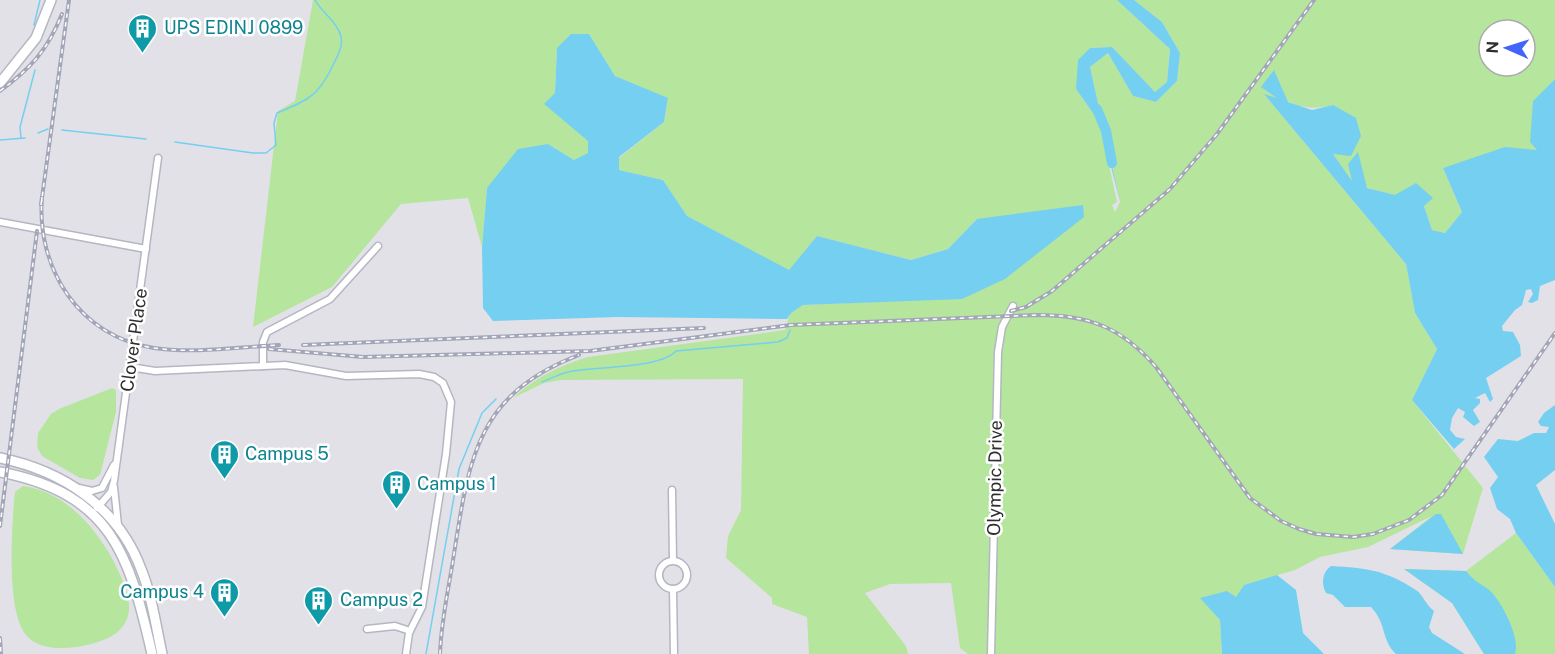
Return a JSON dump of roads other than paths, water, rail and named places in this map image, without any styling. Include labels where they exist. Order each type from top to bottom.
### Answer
[{"type":"street","points":[[0,83],[36,38],[51,0]]},
{"type":"street","name":"Clover Place","points":[[91,514],[111,492],[115,477],[158,158]]},
{"type":"street","points":[[0,222],[146,249]]},
{"type":"street","points":[[263,366],[263,342],[267,332],[330,298],[378,246]]},
{"type":"street","name":"Olympic Drive","points":[[991,654],[998,352],[1002,327],[1013,306]]},
{"type":"street","points":[[130,367],[155,371],[263,366],[304,367],[349,376],[423,374],[440,381],[450,396],[447,448],[422,607],[410,631],[406,654]]},
{"type":"street","points":[[74,486],[92,490],[102,488],[111,474],[119,444]]},
{"type":"street","points":[[0,458],[40,468],[74,486],[99,506],[123,533]]},
{"type":"street","points":[[0,472],[52,487],[91,514],[112,537],[129,566],[139,596],[152,654]]},
{"type":"street","points":[[115,477],[115,513],[145,581],[162,654]]},
{"type":"street","points":[[672,490],[673,560]]},
{"type":"street","points":[[673,560],[683,564],[688,575],[684,585],[673,589],[663,585],[659,576],[662,566],[673,560]]},
{"type":"street","points":[[673,589],[674,654]]},
{"type":"street","points":[[367,629],[394,626],[410,631]]},
{"type":"water","points":[[1117,0],[1134,0],[1162,22],[1180,53],[1177,81],[1156,102],[1133,96],[1108,53],[1090,67],[1120,202],[1100,123],[1076,89],[1078,60],[1090,48],[1112,47],[1155,92],[1167,82],[1170,49]]},
{"type":"water","points":[[571,34],[589,34],[615,76],[668,98],[664,122],[619,157],[619,170],[663,180],[687,216],[789,270],[817,236],[911,260],[948,249],[977,219],[1083,205],[1084,217],[1005,279],[962,299],[803,305],[791,313],[787,319],[618,317],[493,321],[483,308],[482,247],[487,188],[518,149],[548,144],[574,160],[588,153],[588,141],[544,104],[555,93],[557,48]]},
{"type":"water","points":[[1274,70],[1288,102],[1312,110],[1333,105],[1356,118],[1361,136],[1351,156],[1333,154],[1352,181],[1348,164],[1358,152],[1367,188],[1395,195],[1416,183],[1433,198],[1424,206],[1432,230],[1445,233],[1462,212],[1443,168],[1505,147],[1537,150],[1530,142],[1533,101],[1555,79],[1555,280],[1540,286],[1538,300],[1532,303],[1528,302],[1533,294],[1531,289],[1526,290],[1522,305],[1502,326],[1503,331],[1513,332],[1520,345],[1521,356],[1486,378],[1493,399],[1490,402],[1485,393],[1475,398],[1480,399],[1480,403],[1473,410],[1480,422],[1474,426],[1463,417],[1465,412],[1458,408],[1452,418],[1450,430],[1456,437],[1465,439],[1454,449],[1412,400],[1437,349],[1415,313],[1406,264],[1264,94],[1277,98],[1261,87]]},
{"type":"water","points":[[1555,405],[1555,470],[1536,485],[1555,524],[1555,587],[1516,533],[1510,519],[1497,509],[1490,488],[1498,477],[1484,457],[1498,439],[1518,441],[1534,433],[1546,433],[1549,427],[1541,426],[1538,422],[1544,413]]},
{"type":"water","points":[[1436,514],[1441,514],[1463,554],[1390,549]]},
{"type":"water","points":[[1331,566],[1375,571],[1395,578],[1416,590],[1434,611],[1429,627],[1432,633],[1465,654],[1396,654],[1391,649],[1380,620],[1371,607],[1345,607],[1333,595],[1326,593],[1323,578]]},
{"type":"water","points":[[1404,569],[1466,571],[1499,601],[1513,629],[1515,654],[1484,654],[1452,603]]},
{"type":"water","points":[[1277,575],[1296,590],[1303,633],[1324,654],[1222,654],[1220,620],[1200,598],[1227,591],[1236,597],[1244,585]]},
{"type":"waterway","points":[[34,25],[40,0]]},
{"type":"waterway","points":[[175,142],[253,153],[266,153],[276,145],[274,123],[277,113],[299,104],[320,88],[340,48],[339,32],[315,0]]},
{"type":"waterway","points":[[21,138],[20,127],[35,70]]},
{"type":"waterway","points":[[1097,109],[1106,131],[1112,163]]},
{"type":"waterway","points":[[38,133],[48,129]]},
{"type":"waterway","points":[[62,130],[146,139]]},
{"type":"waterway","points":[[0,140],[25,138]]},
{"type":"waterway","points":[[542,382],[568,372],[656,361],[676,351],[778,342],[787,338],[790,330]]},
{"type":"waterway","points":[[426,654],[459,469],[482,413],[496,399]]},
{"type":"railway","points":[[41,205],[69,0]]},
{"type":"railway","points":[[1011,311],[1026,307],[1052,291],[1170,189],[1217,134],[1314,0]]},
{"type":"railway","points":[[0,91],[37,58],[62,14]]},
{"type":"railway","points":[[42,197],[42,224],[55,274],[68,295],[84,314],[104,330],[128,341],[169,350],[279,345]]},
{"type":"railway","points":[[0,526],[37,231]]},
{"type":"railway","points":[[269,349],[363,357],[590,351],[791,325],[1037,315],[1073,318],[1103,326],[1117,333],[1143,353],[1156,367],[1250,498],[1281,521],[1299,529],[1316,534],[1353,537],[1373,534],[1409,520],[1442,495],[1555,333]]},
{"type":"railway","points":[[303,345],[704,328]]},
{"type":"railway","points":[[440,654],[459,519],[473,459],[484,433],[499,410],[519,389],[545,371],[579,355]]},
{"type":"railway","points":[[0,638],[1,654]]},
{"type":"place","name":"UPS EDINJ 0899","points":[[143,54]]},
{"type":"place","name":"Campus 5","points":[[224,480]]},
{"type":"place","name":"Campus 1","points":[[396,510]]},
{"type":"place","name":"Campus 4","points":[[225,618]]},
{"type":"place","name":"Campus 2","points":[[319,626]]}]
